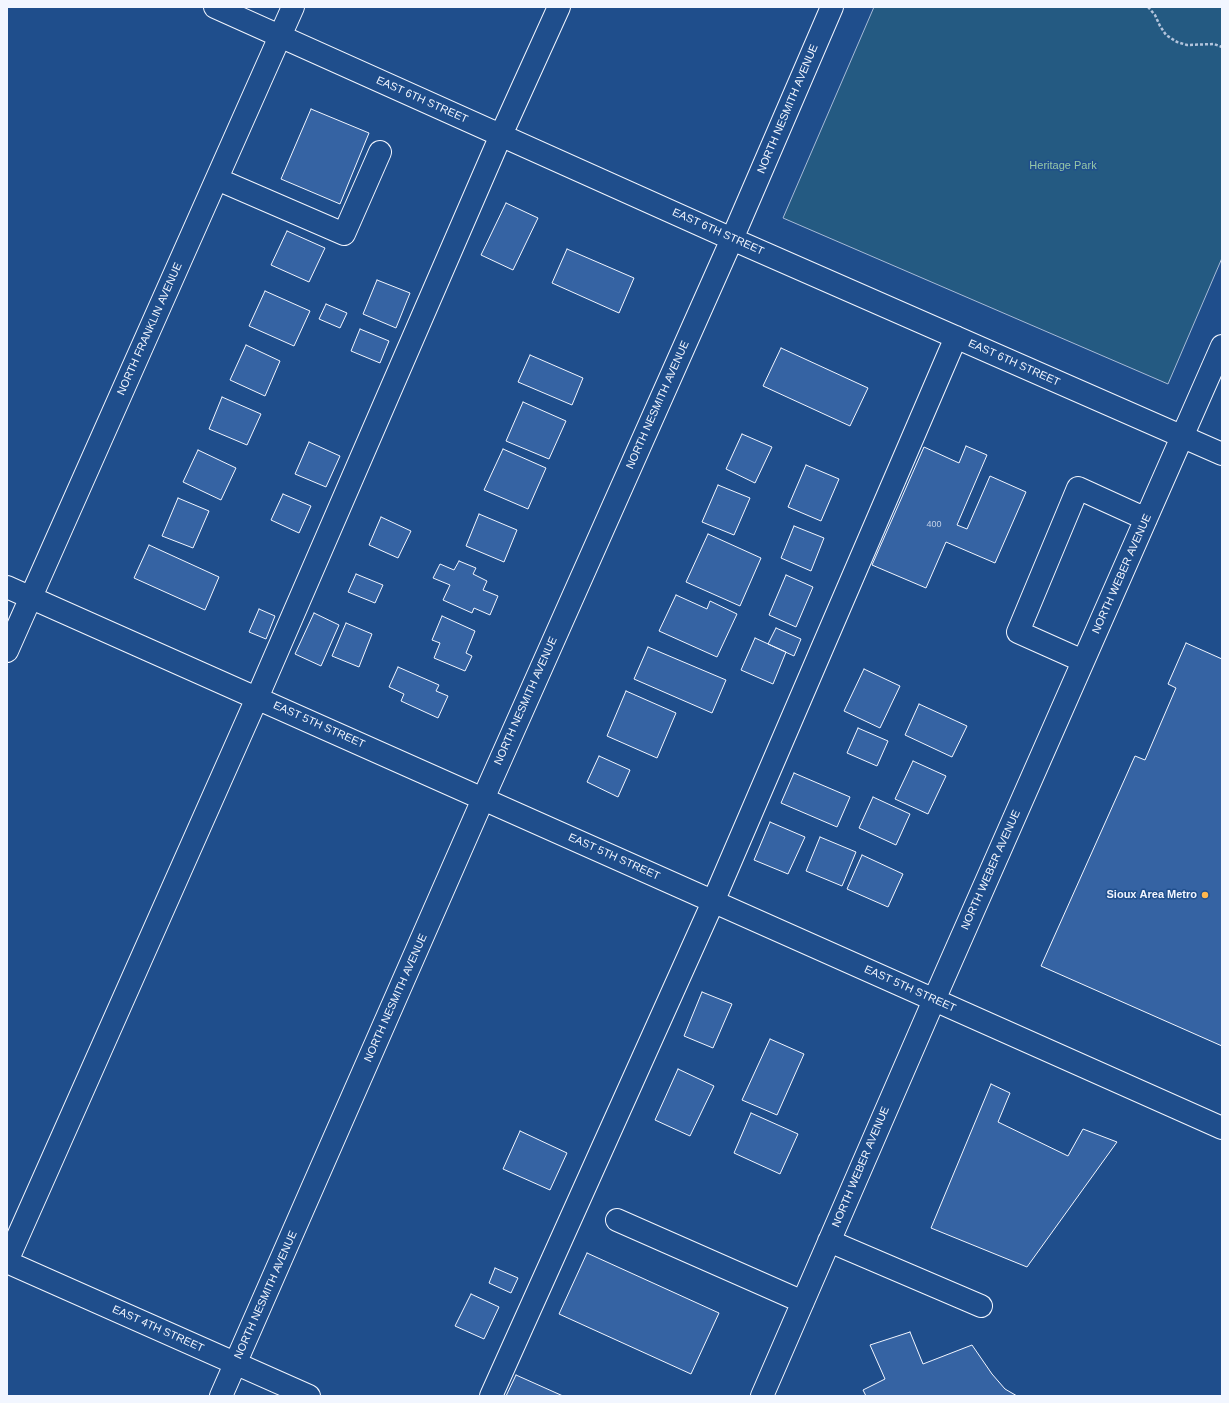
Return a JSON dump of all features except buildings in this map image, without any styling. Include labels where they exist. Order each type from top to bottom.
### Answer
[{"type":"street","name":"EAST 6TH STREET","points":[[215,7],[732,239],[1222,454]]},
{"type":"street","name":"NORTH FRANKLIN AVENUE","points":[[7,651],[293,7]]},
{"type":"street","points":[[7,1262],[257,698],[501,135],[559,7]]},
{"type":"street","name":"NORTH NESMITH AVENUE","points":[[222,1396],[483,798],[732,239],[832,7]]},
{"type":"street","points":[[217,179],[344,234],[380,152]]},
{"type":"street","points":[[491,1396],[713,902],[956,337]]},
{"type":"street","name":"NORTH WEBER AVENUE","points":[[762,1396],[934,1000],[1222,346]]},
{"type":"street","points":[[1083,661],[1018,632],[1078,488],[1146,519]]},
{"type":"street","name":"EAST 5TH STREET","points":[[7,587],[1222,1128]]},
{"type":"street","points":[[617,1220],[803,1302]]},
{"type":"street","points":[[829,1241],[981,1306]]},
{"type":"street","name":"EAST 4TH STREET","points":[[7,1262],[309,1396]]},
{"type":"path","points":[[1148,7],[1155,15],[1166,35],[1177,42],[1187,45],[1214,44],[1222,47]]},
{"type":"green space","name":"Heritage Park","points":[[874,7],[1222,7],[1222,258],[1168,384],[783,218]]},
{"type":"place","name":"Sioux Area Metro","points":[[1205,895]]}]
